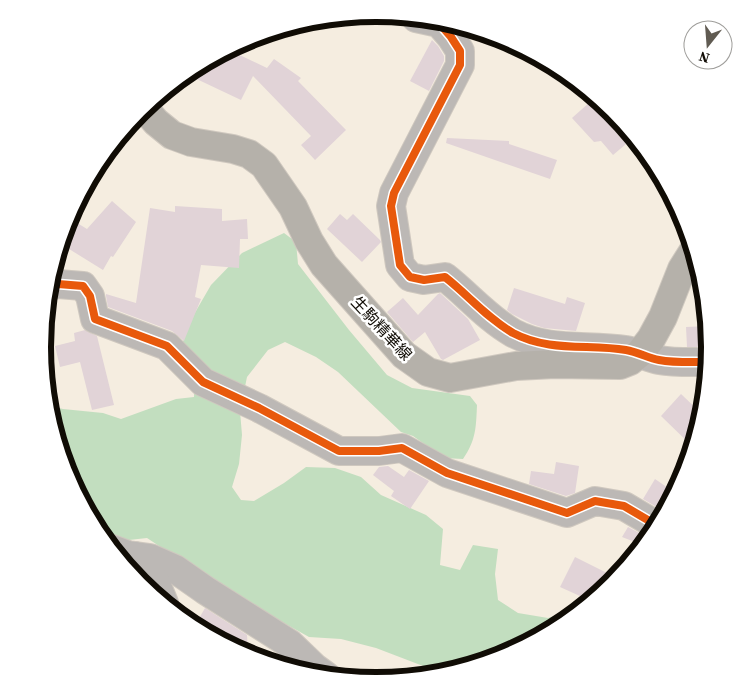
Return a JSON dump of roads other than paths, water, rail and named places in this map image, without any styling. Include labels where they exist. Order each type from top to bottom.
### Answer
[{"type":"main road","name":"生駒精華線","points":[[150,115],[172,135],[191,142],[233,149],[249,154],[264,165],[293,207],[310,242],[324,265],[404,355],[428,372],[450,378],[516,366],[555,364],[620,365],[630,361],[640,353],[651,339],[689,259]]},
{"type":"street","points":[[445,30],[460,52],[460,65],[394,192],[391,206],[400,265],[410,276],[424,280],[444,277],[494,320],[514,333],[532,341],[552,346],[598,348],[640,353],[658,360],[701,362]]},
{"type":"street","points":[[58,284],[83,286],[90,296],[94,319],[168,346],[203,382],[259,408],[339,451],[378,452],[402,448],[447,473],[567,513],[595,500],[624,506],[651,522]]},
{"type":"street","points":[[125,552],[150,558],[175,568],[205,590],[290,644],[313,666]]},
{"type":"street","points":[[127,556],[155,581],[158,588]]}]
